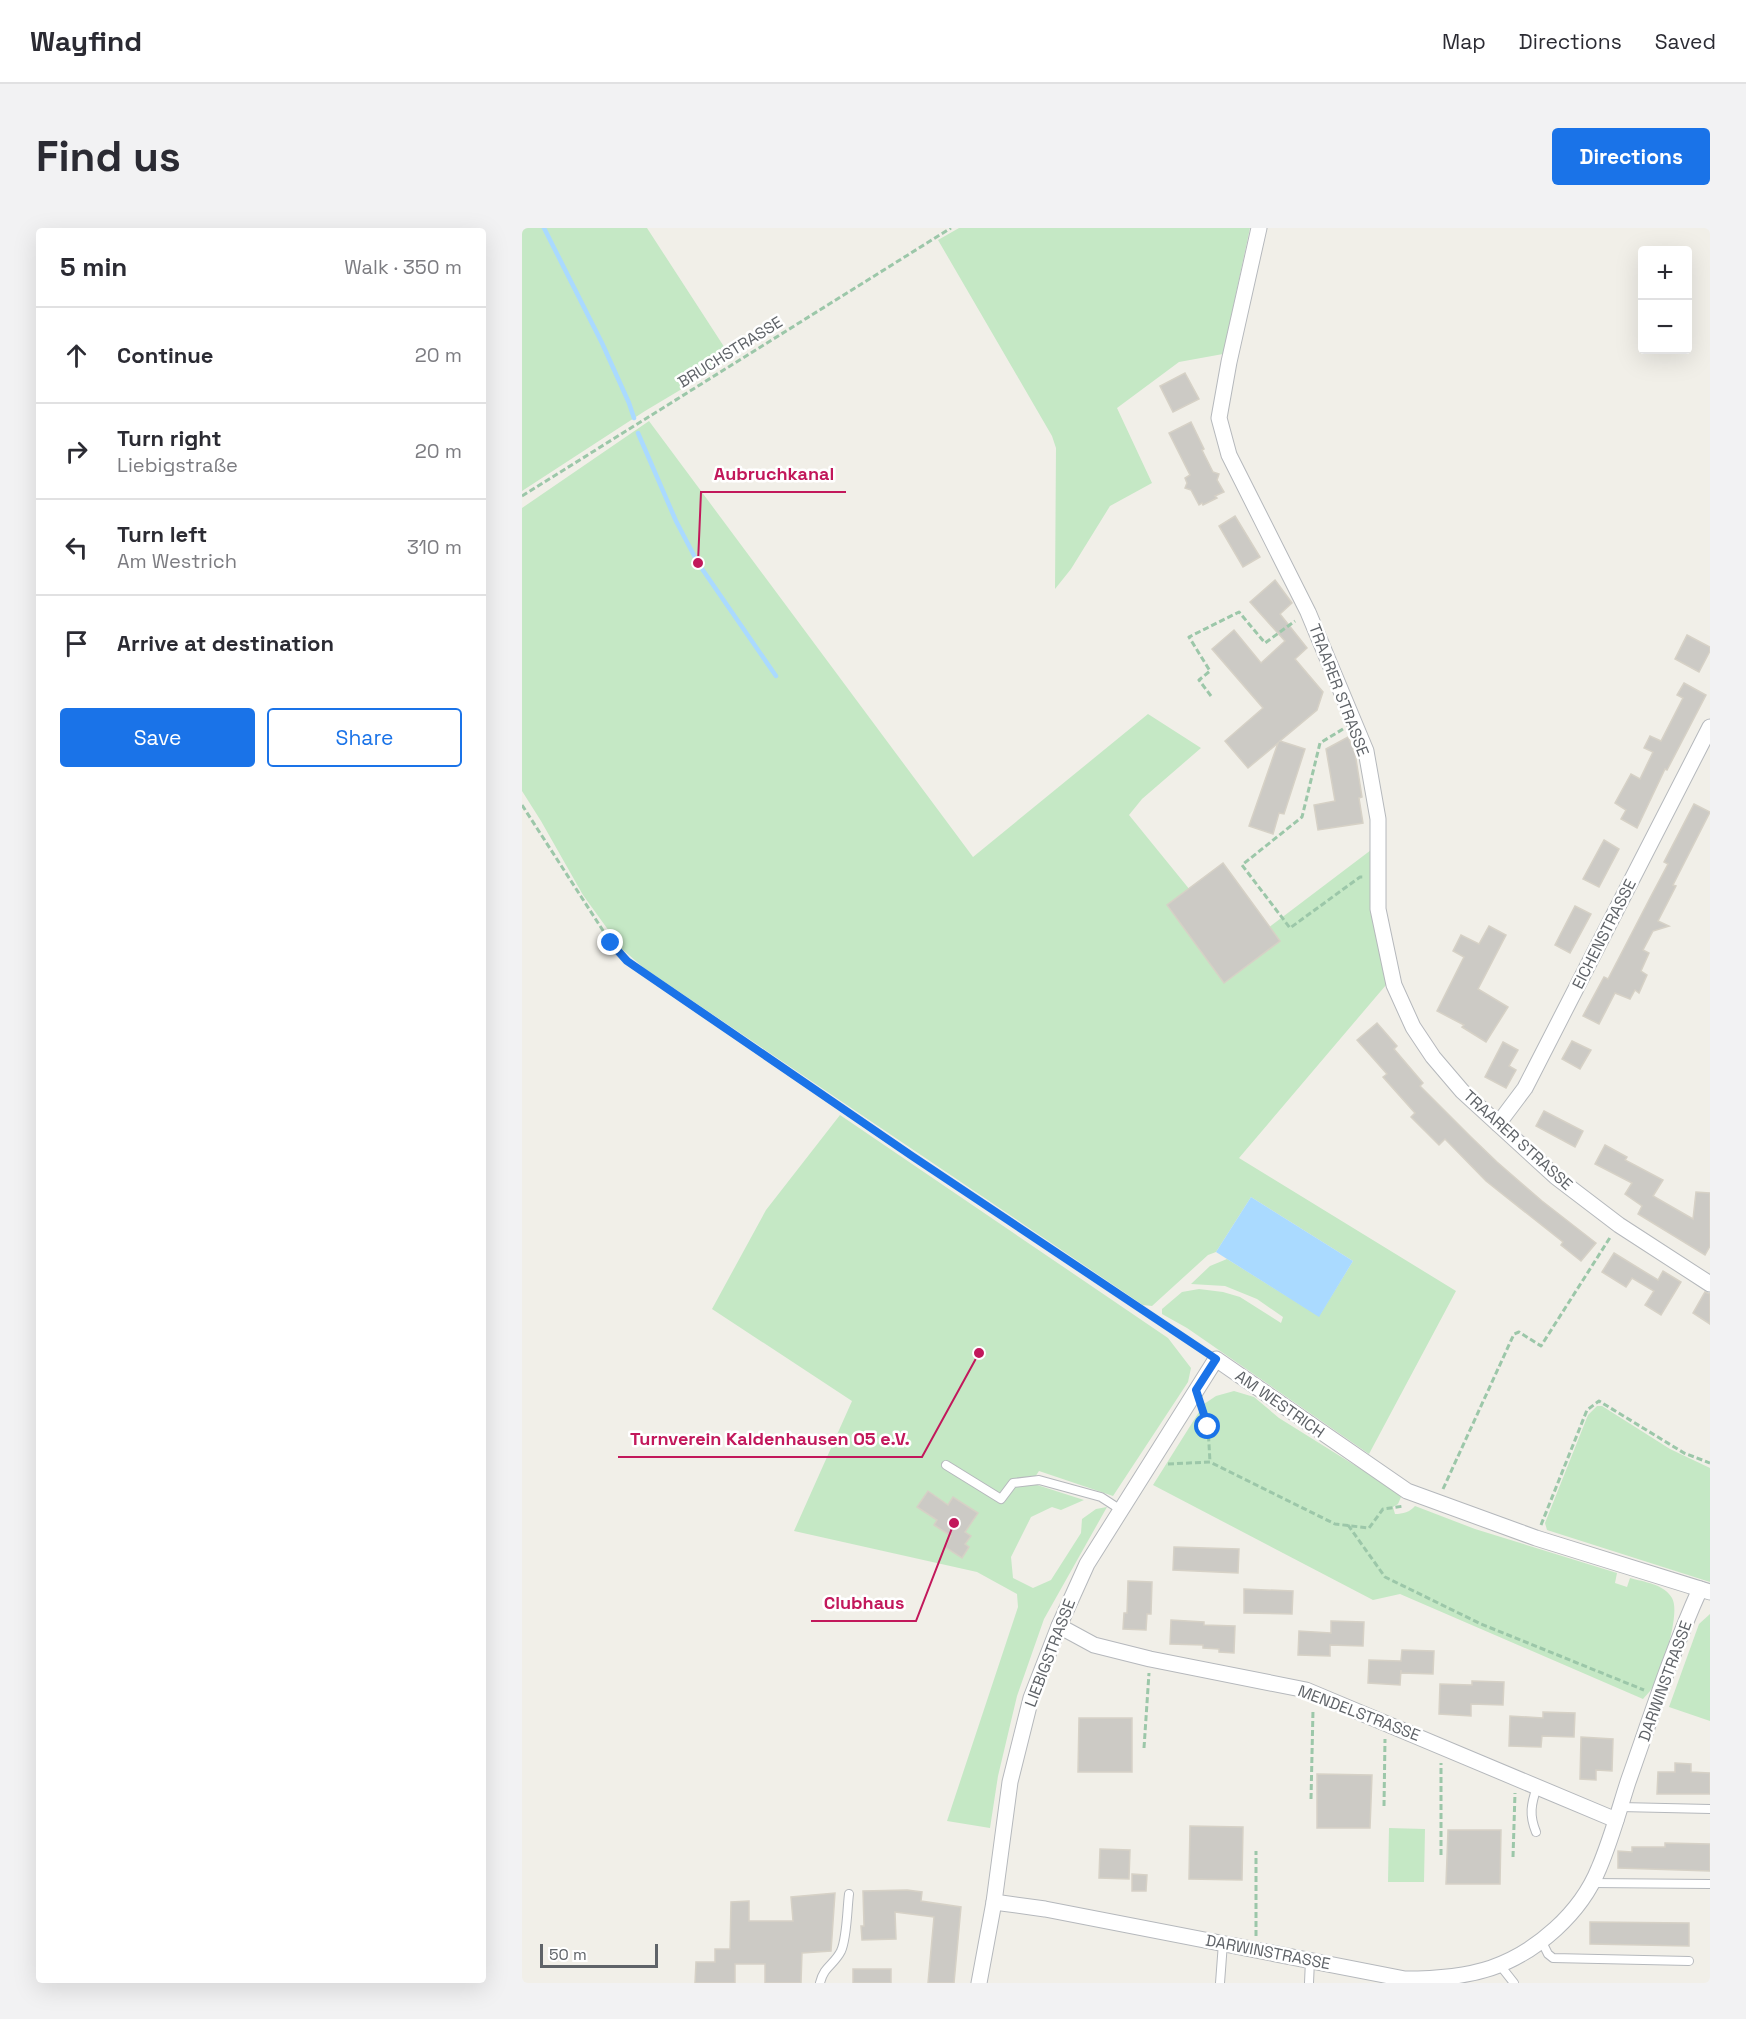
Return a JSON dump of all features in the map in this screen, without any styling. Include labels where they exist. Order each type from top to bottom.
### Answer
[{"type":"street","name":"TRAARER STRASSE","points":[[1259,228],[1219,418],[1229,455],[1308,612],[1366,751],[1378,819],[1378,909],[1394,985],[1413,1027],[1433,1057],[1462,1091],[1556,1177],[1618,1225],[1710,1284]]},
{"type":"street","name":"EICHENSTRASSE","points":[[1498,1124],[1525,1088],[1708,736]]},
{"type":"street","name":"LIEBIGSTRASSE","points":[[979,1983],[994,1902],[1010,1782],[1031,1698],[1059,1626],[1087,1564],[1216,1359]]},
{"type":"street","name":"AM WESTRICH","points":[[1216,1359],[1407,1491],[1536,1538],[1705,1590]]},
{"type":"street","name":"DARWINSTRASSE","points":[[994,1902],[1045,1909],[1257,1949],[1395,1980],[1445,1980],[1499,1964],[1541,1940],[1558,1927],[1583,1897],[1599,1870],[1690,1613],[1705,1590]]},
{"type":"street","name":"MENDELSTRASSE","points":[[1059,1626],[1094,1645],[1315,1693],[1537,1786],[1618,1814]]},
{"type":"lane","points":[[946,1465],[1001,1499],[1013,1483],[1039,1480],[1101,1497],[1121,1510]]},
{"type":"lane","points":[[1536,1832],[1531,1811],[1537,1786]]},
{"type":"lane","points":[[1618,1814],[1710,1809]]},
{"type":"lane","points":[[1591,1883],[1710,1884]]},
{"type":"lane","points":[[820,1983],[825,1967],[836,1959],[842,1949],[849,1894]]},
{"type":"lane","points":[[1541,1940],[1548,1954],[1553,1958],[1689,1961]]},
{"type":"lane","points":[[1220,1983],[1223,1943]]},
{"type":"lane","points":[[1309,1983],[1310,1960]]},
{"type":"lane","points":[[1499,1964],[1514,1983]]},
{"type":"path","name":"BRUCHSTRASSE","points":[[522,496],[951,228]]},
{"type":"path","points":[[1211,696],[1199,680],[1210,671],[1189,637],[1239,612],[1265,643],[1308,612]]},
{"type":"path","points":[[1355,721],[1320,743],[1302,817],[1242,865],[1290,928],[1360,877],[1378,878]]},
{"type":"path","points":[[522,805],[611,943],[627,961],[902,1149],[1216,1359]]},
{"type":"path","points":[[1437,1502],[1514,1334],[1519,1332],[1541,1346],[1618,1225]]},
{"type":"path","points":[[1196,1390],[1208,1427],[1210,1462]]},
{"type":"path","points":[[1536,1538],[1587,1410],[1599,1401],[1684,1453],[1710,1463]]},
{"type":"path","points":[[1149,1465],[1210,1462],[1335,1524],[1348,1526],[1368,1528],[1383,1509],[1401,1508],[1409,1503],[1414,1494]]},
{"type":"path","points":[[1348,1526],[1385,1577],[1481,1624],[1659,1696]]},
{"type":"path","points":[[1144,1748],[1150,1659]]},
{"type":"path","points":[[1311,1799],[1315,1693]]},
{"type":"path","points":[[1384,1806],[1385,1723]]},
{"type":"path","points":[[1441,1746],[1441,1855]]},
{"type":"path","points":[[1513,1857],[1516,1777]]},
{"type":"path","points":[[1256,1851],[1257,1949]]},
{"type":"green space","points":[[522,228],[647,228],[732,359],[645,411],[522,491]]},
{"type":"green space","points":[[959,228],[1250,228],[1223,354],[1179,362],[1117,408],[1152,483],[1110,506],[1071,569],[1055,589],[1056,448],[1052,436],[938,240]]},
{"type":"green space","points":[[649,421],[973,857],[1148,714],[1201,748],[1142,799],[1129,815],[1190,890],[1247,944],[1371,850],[1379,944],[1386,985],[1239,1158],[1456,1291],[1369,1454],[1187,1328],[1162,1314],[1162,1309],[1182,1292],[1199,1289],[1240,1297],[1281,1323],[1283,1317],[1257,1299],[1225,1286],[1191,1284],[1210,1266],[1227,1259],[1319,1316],[1353,1261],[1251,1197],[1216,1252],[1208,1255],[1152,1306],[1143,1305],[644,968],[622,949],[583,895],[522,791],[522,508]]},
{"type":"green space","points":[[840,1115],[1168,1338],[1191,1368],[1188,1382],[1113,1496],[1039,1471],[1031,1483],[1084,1500],[1061,1510],[1052,1507],[1031,1517],[1011,1557],[1013,1578],[1033,1588],[1051,1580],[1081,1533],[1082,1519],[1096,1509],[1107,1507],[1044,1619],[1017,1696],[998,1776],[990,1828],[947,1821],[1018,1607],[1017,1594],[977,1572],[794,1531],[852,1401],[712,1309],[766,1210]]},
{"type":"green space","points":[[1234,1391],[1254,1397],[1279,1418],[1396,1491],[1401,1497],[1398,1504],[1393,1507],[1395,1514],[1411,1510],[1415,1506],[1475,1529],[1617,1573],[1615,1583],[1627,1587],[1630,1578],[1653,1584],[1664,1590],[1672,1598],[1674,1616],[1666,1654],[1651,1690],[1643,1699],[1400,1594],[1373,1600],[1153,1485],[1204,1404],[1216,1396]]},
{"type":"green space","points":[[1597,1406],[1602,1406],[1670,1449],[1710,1468],[1710,1582],[1547,1530],[1545,1523],[1588,1415]]},
{"type":"green space","points":[[1710,1614],[1710,1721],[1669,1707],[1699,1624]]},
{"type":"green space","points":[[1389,1828],[1425,1829],[1424,1882],[1388,1882]]},
{"type":"water","points":[[1251,1197],[1353,1261],[1319,1317],[1216,1252]]},
{"type":"building","points":[[1185,373],[1199,399],[1173,412],[1160,386]]},
{"type":"building","points":[[1191,422],[1213,472],[1219,474],[1217,480],[1224,492],[1203,505],[1202,503],[1199,505],[1191,490],[1185,488],[1187,483],[1185,478],[1190,475],[1169,433]]},
{"type":"building","points":[[1235,516],[1260,557],[1243,567],[1219,526]]},
{"type":"building","points":[[1275,580],[1292,603],[1280,614],[1307,648],[1295,659],[1323,692],[1317,710],[1280,741],[1305,749],[1284,814],[1279,813],[1273,834],[1249,826],[1278,743],[1248,768],[1225,741],[1263,708],[1212,649],[1234,630],[1261,663],[1285,641],[1250,602]]},
{"type":"building","points":[[1687,635],[1710,647],[1699,672],[1675,659]]},
{"type":"building","points":[[1684,683],[1706,695],[1667,770],[1665,769],[1637,828],[1621,819],[1626,810],[1615,803],[1631,774],[1640,779],[1653,752],[1644,748],[1650,736],[1661,741],[1683,698],[1677,695]]},
{"type":"building","points":[[1348,737],[1355,753],[1362,797],[1359,798],[1363,823],[1318,830],[1314,805],[1335,801],[1326,749]]},
{"type":"building","points":[[1694,804],[1710,812],[1673,885],[1676,886],[1658,921],[1669,926],[1653,931],[1643,950],[1649,953],[1641,971],[1647,975],[1639,993],[1635,990],[1630,999],[1615,993],[1599,1024],[1583,1016],[1604,977],[1608,979],[1668,864],[1664,862]]},
{"type":"building","points":[[1604,840],[1619,849],[1599,887],[1583,879]]},
{"type":"building","points":[[1223,863],[1280,941],[1224,983],[1167,905]]},
{"type":"building","points":[[1575,906],[1591,914],[1570,953],[1555,945]]},
{"type":"building","points":[[1489,926],[1506,935],[1478,989],[1508,1007],[1486,1042],[1462,1027],[1464,1025],[1437,1011],[1464,957],[1453,951],[1461,935],[1479,944]]},
{"type":"building","points":[[1377,1023],[1397,1046],[1394,1049],[1423,1083],[1420,1086],[1497,1162],[1596,1243],[1581,1261],[1561,1245],[1563,1242],[1486,1181],[1445,1139],[1439,1145],[1411,1117],[1415,1113],[1383,1077],[1387,1074],[1357,1040]]},
{"type":"building","points":[[1572,1041],[1591,1050],[1580,1069],[1562,1059]]},
{"type":"building","points":[[1503,1042],[1518,1050],[1509,1066],[1516,1070],[1506,1088],[1485,1077]]},
{"type":"building","points":[[1544,1111],[1583,1131],[1575,1147],[1536,1126]]},
{"type":"building","points":[[1605,1145],[1627,1157],[1625,1160],[1663,1180],[1653,1196],[1693,1219],[1696,1192],[1710,1193],[1710,1246],[1705,1255],[1638,1214],[1642,1206],[1625,1194],[1632,1183],[1595,1164]]},
{"type":"building","points":[[1614,1253],[1658,1280],[1663,1271],[1681,1282],[1661,1315],[1645,1305],[1654,1291],[1632,1278],[1626,1287],[1602,1272]]},
{"type":"building","points":[[1705,1292],[1710,1294],[1710,1324],[1693,1313]]},
{"type":"building","points":[[928,1491],[948,1505],[953,1497],[978,1513],[965,1532],[971,1536],[965,1544],[969,1547],[962,1558],[945,1547],[951,1536],[934,1525],[937,1520],[917,1507]]},
{"type":"building","points":[[1174,1547],[1239,1549],[1238,1573],[1173,1570]]},
{"type":"building","points":[[1128,1581],[1152,1582],[1151,1614],[1147,1614],[1146,1630],[1123,1629],[1124,1613],[1127,1613]]},
{"type":"building","points":[[1244,1589],[1293,1591],[1292,1614],[1244,1613]]},
{"type":"building","points":[[1171,1620],[1204,1622],[1204,1625],[1235,1626],[1234,1653],[1203,1648],[1203,1645],[1170,1644]]},
{"type":"building","points":[[1331,1621],[1364,1622],[1363,1646],[1330,1645],[1330,1656],[1298,1655],[1299,1631],[1331,1633]]},
{"type":"building","points":[[1402,1650],[1434,1651],[1433,1674],[1401,1673],[1401,1670],[1400,1685],[1368,1683],[1369,1660],[1401,1661]]},
{"type":"building","points":[[1472,1681],[1504,1682],[1503,1705],[1471,1704],[1471,1716],[1439,1714],[1440,1684],[1472,1685]]},
{"type":"building","points":[[1543,1712],[1575,1713],[1574,1737],[1542,1736],[1541,1747],[1509,1746],[1510,1716],[1543,1718]]},
{"type":"building","points":[[1079,1718],[1132,1718],[1132,1772],[1078,1772]]},
{"type":"building","points":[[1581,1737],[1613,1739],[1612,1771],[1596,1770],[1596,1780],[1580,1779]]},
{"type":"building","points":[[1675,1763],[1691,1764],[1691,1772],[1710,1773],[1710,1794],[1657,1794],[1658,1772],[1675,1772]]},
{"type":"building","points":[[1317,1774],[1372,1775],[1370,1828],[1317,1828]]},
{"type":"building","points":[[1190,1826],[1243,1827],[1242,1880],[1189,1879]]},
{"type":"building","points":[[1448,1830],[1501,1830],[1500,1884],[1446,1884]]},
{"type":"building","points":[[1665,1843],[1710,1844],[1710,1871],[1618,1868],[1618,1851],[1632,1852],[1632,1847],[1665,1847]]},
{"type":"building","points":[[1100,1849],[1130,1850],[1129,1879],[1099,1878]]},
{"type":"building","points":[[1132,1874],[1147,1875],[1146,1891],[1132,1891]]},
{"type":"building","points":[[863,1891],[922,1892],[921,1901],[961,1907],[954,1983],[928,1983],[934,1917],[895,1912],[896,1939],[862,1940]]},
{"type":"building","points":[[835,1893],[831,1951],[802,1953],[801,1983],[765,1983],[765,1964],[735,1964],[735,1983],[695,1983],[696,1962],[715,1962],[715,1949],[730,1949],[731,1902],[749,1901],[749,1921],[793,1921],[791,1897]]},
{"type":"building","points":[[1590,1922],[1689,1923],[1689,1946],[1590,1944]]},
{"type":"building","points":[[853,1969],[891,1969],[891,1983],[853,1983]]},
{"type":"waterway","points":[[544,228],[602,343],[634,418]]},
{"type":"waterway","points":[[638,433],[676,521],[698,563],[776,676]]},
{"type":"place","name":"Aubruchkanal","points":[[698,563]]},
{"type":"place","name":"Turnverein Kaldenhausen 05 e.V.","points":[[979,1353]]},
{"type":"place","name":"Clubhaus","points":[[954,1523]]},
{"type":"route","points":[[611,943],[627,961],[912,1156],[1216,1359],[1196,1390],[1208,1427]]}]
